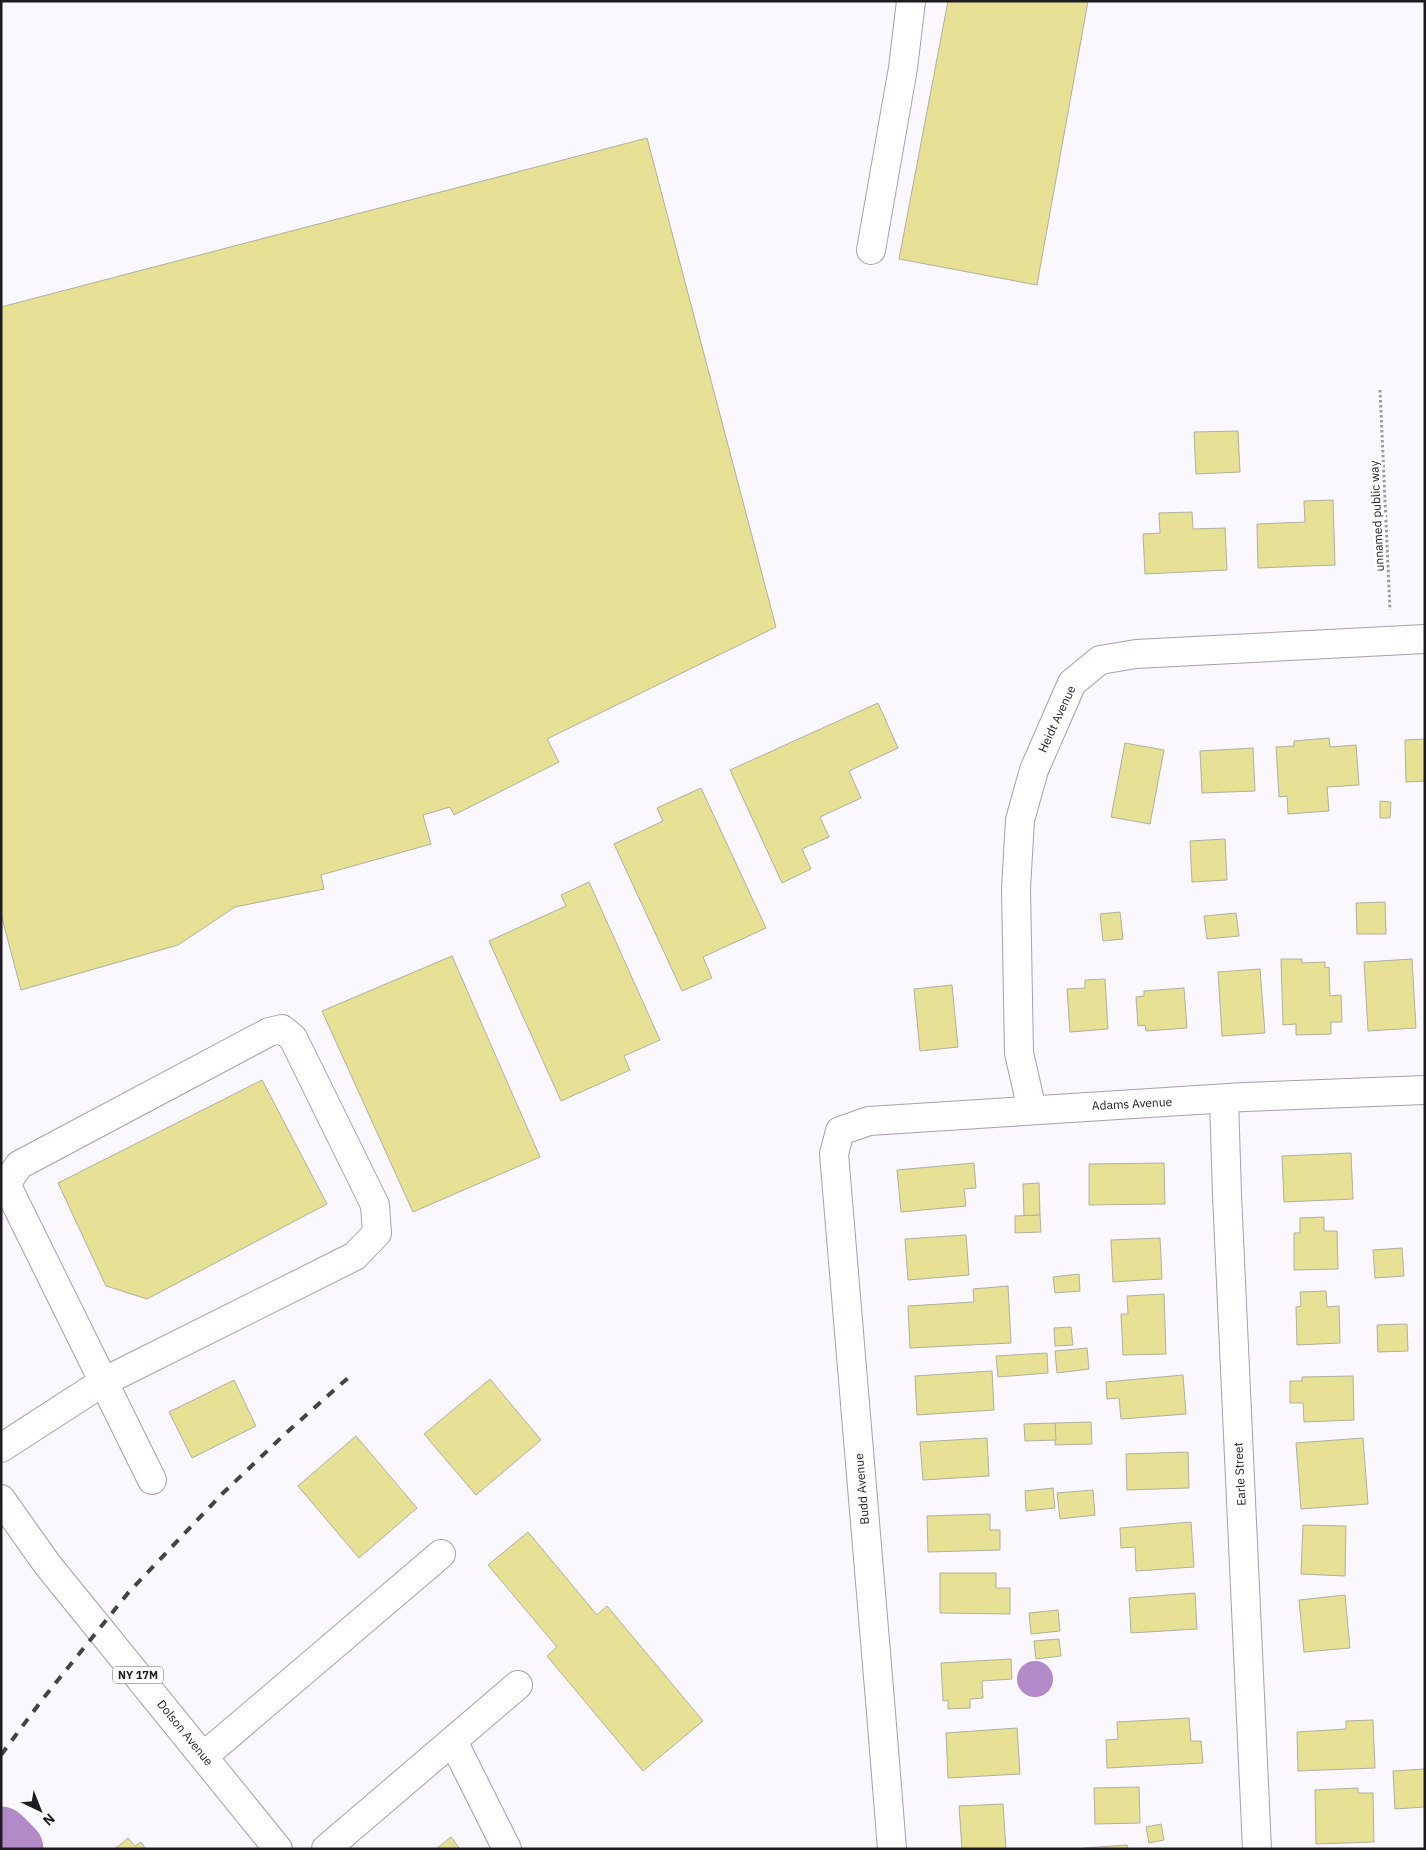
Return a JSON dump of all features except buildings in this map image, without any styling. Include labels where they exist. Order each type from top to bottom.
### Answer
[{"type":"street","points":[[871,250],[903,68],[911,1]]},
{"type":"street","name":"Heidt Avenue","points":[[1032,1110],[1019,1053],[1016,888],[1020,820],[1034,770],[1072,683],[1100,660],[1136,654],[1425,639]]},
{"type":"street","points":[[1,1448],[103,1382],[355,1256],[377,1233],[376,1206],[293,1038],[282,1029],[269,1032],[19,1164],[6,1184],[103,1382],[152,1480]]},
{"type":"street","name":"Adams Avenue","points":[[840,1131],[869,1120],[1224,1099],[1425,1090]]},
{"type":"street","name":"Earle Street","points":[[1224,1099],[1227,1205],[1257,1849]]},
{"type":"street","name":"Budd Avenue","points":[[840,1131],[834,1154],[892,1849]]},
{"type":"street","name":"Dolson Avenue","points":[[1,1499],[47,1564],[278,1849]]},
{"type":"street","points":[[204,1756],[441,1554]]},
{"type":"street","points":[[326,1849],[518,1684]]},
{"type":"street","points":[[453,1741],[507,1849]]},
{"type":"path","name":"unnamed public way","points":[[1380,390],[1392,641]]},
{"type":"shaded area","points":[[1035,1661],[1047,1667],[1053,1679],[1047,1691],[1035,1697],[1023,1691],[1017,1679],[1023,1667]]},
{"type":"waterway","points":[[1,1836],[14,1849]]},
{"type":"railway","points":[[1,1755],[42,1700],[128,1593],[222,1494],[349,1377]]}]
